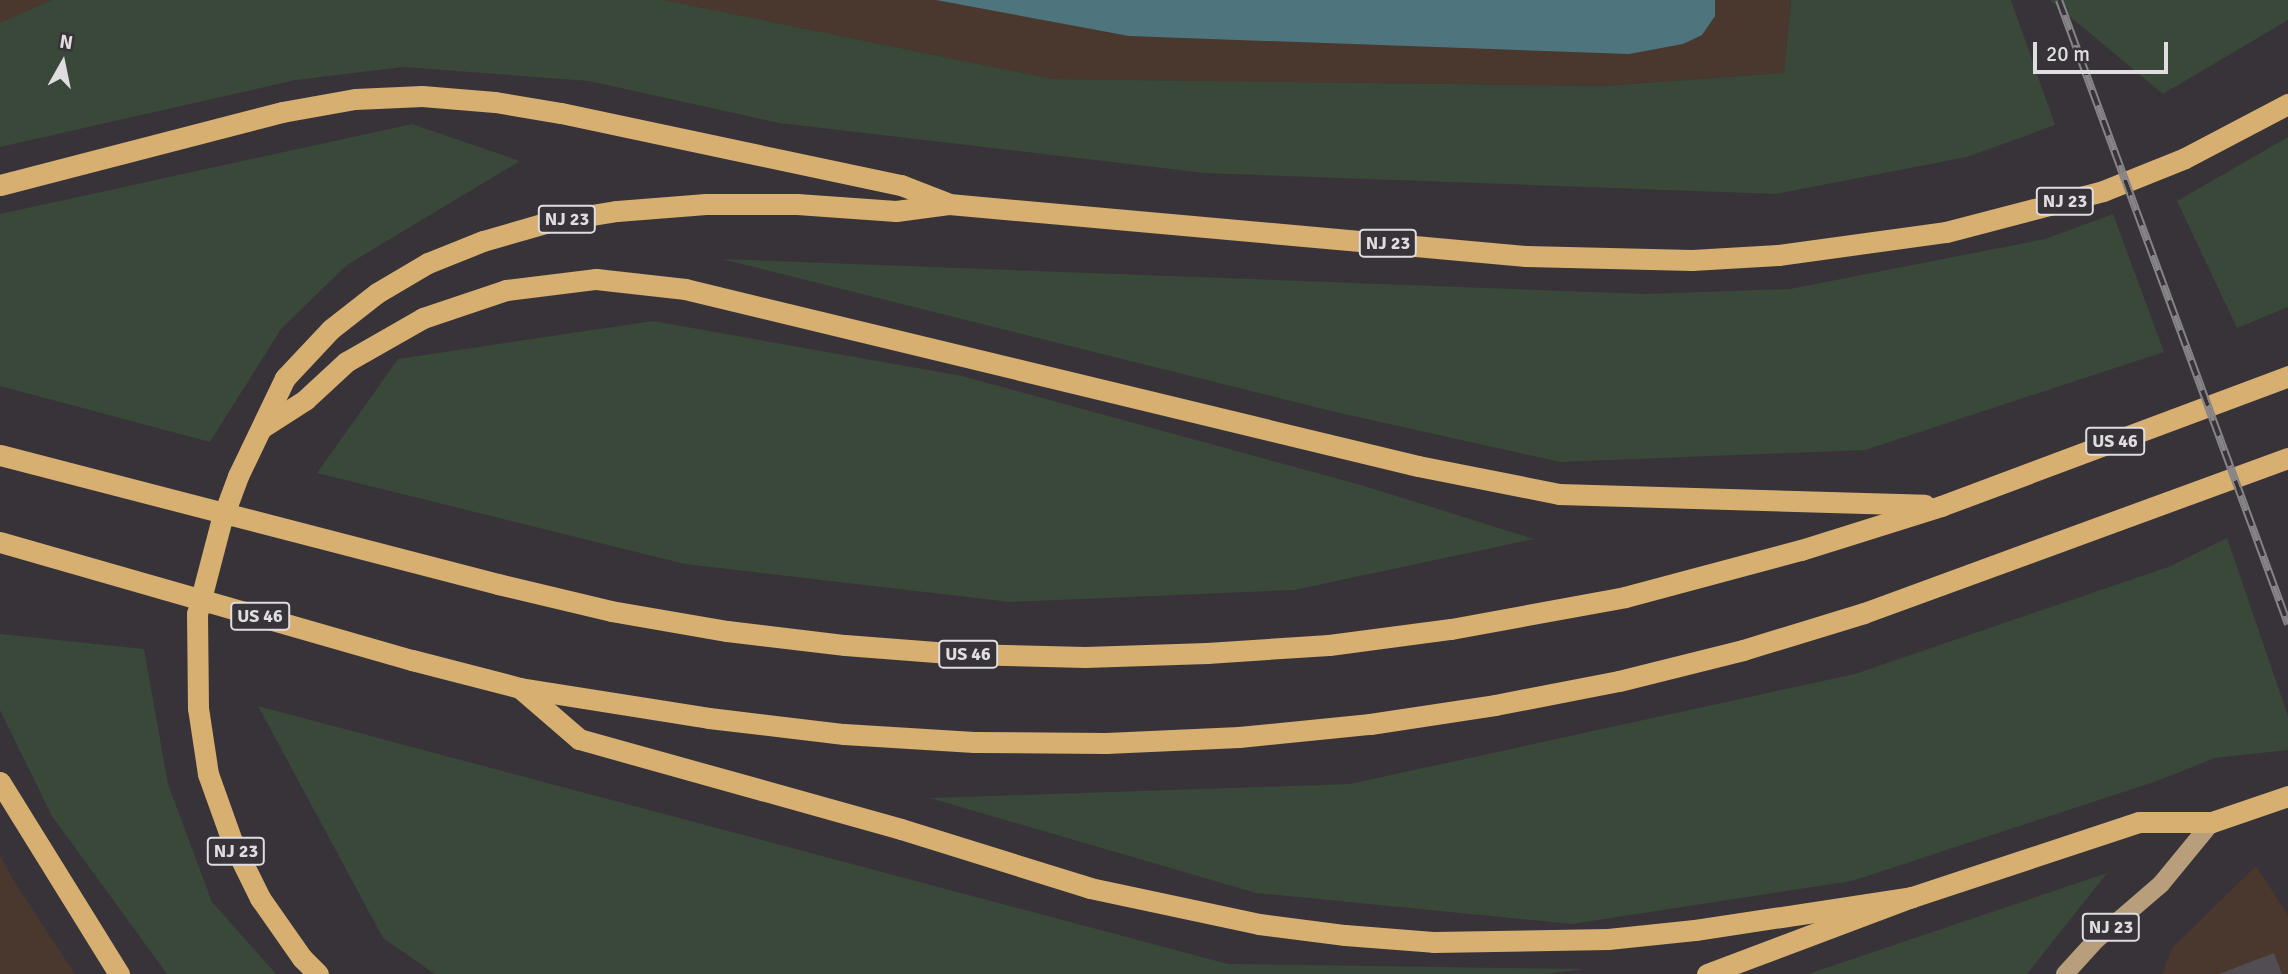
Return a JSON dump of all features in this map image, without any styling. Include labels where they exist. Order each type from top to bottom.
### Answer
[{"type":"highway","points":[[0,186],[282,113],[355,99],[422,96],[495,102],[561,113],[901,185],[949,204]]},
{"type":"highway","name":"NJ 23","points":[[318,974],[302,958],[260,898],[232,841],[208,774],[198,708],[197,614],[208,564],[239,476],[285,378],[331,329],[377,293],[428,263],[483,241],[549,222],[630,210],[706,204],[797,204],[895,211],[949,204],[1527,256],[1692,260],[1778,255],[1946,232],[2103,191],[2185,158],[2288,104]]},
{"type":"highway","points":[[263,427],[305,400],[346,362],[423,318],[506,290],[596,279],[685,289],[1418,466],[1559,494],[1941,506]]},
{"type":"highway","name":"US 46","points":[[0,455],[381,555],[611,611],[727,631],[845,645],[962,654],[1085,657],[1207,653],[1329,645],[1451,629],[1625,597],[1801,550],[1941,506],[2288,376]]},
{"type":"highway","name":"US 46","points":[[0,541],[412,660],[520,688],[736,722],[844,734],[974,742],[1119,742],[1239,737],[1370,724],[1495,705],[1619,681],[1743,650],[1876,608],[2288,458]]},
{"type":"highway","points":[[520,688],[579,739],[901,830],[1090,888],[1259,924],[1433,942],[1570,941],[1695,930],[1912,897]]},
{"type":"highway","points":[[0,782],[119,974]]},
{"type":"highway","points":[[1707,974],[1912,897],[2139,822],[2212,822],[2288,796]]},
{"type":"main road","name":"NJ 23","points":[[2065,974],[2096,940],[2161,884],[2212,822]]},
{"type":"shaded area","points":[[0,0],[52,0],[0,23]]},
{"type":"shaded area","points":[[664,0],[1791,0],[1784,73],[1604,86],[1053,79]]},
{"type":"shaded area","points":[[0,856],[15,883],[75,974],[0,974]]},
{"type":"shaded area","points":[[2256,866],[2288,915],[2288,974],[2162,974],[2173,947]]},
{"type":"green space","points":[[52,0],[664,0],[1053,79],[1604,86],[1784,73],[1791,0],[2011,0],[2055,125],[1967,157],[1776,194],[1205,173],[779,123],[589,81],[403,67],[296,80],[0,147],[0,23]]},
{"type":"green space","points":[[2050,0],[2288,0],[2288,20],[2163,94]]},
{"type":"green space","points":[[412,124],[520,161],[347,265],[281,329],[210,442],[0,386],[0,214]]},
{"type":"green space","points":[[2288,137],[2288,307],[2237,328],[2177,201]]},
{"type":"green space","points":[[2113,214],[2164,352],[1865,450],[1560,462],[1335,412],[722,259],[1645,294],[1790,289],[2045,239]]},
{"type":"green space","points":[[653,321],[962,376],[1361,485],[1534,539],[1294,590],[1010,602],[685,564],[317,473],[398,359]]},
{"type":"green space","points":[[2227,538],[2288,716],[2288,750],[2215,758],[2157,781],[1852,881],[1572,924],[1256,893],[930,798],[1350,784],[1855,674],[2171,566]]},
{"type":"green space","points":[[0,634],[144,649],[168,784],[212,902],[276,974],[167,974],[52,816],[0,710]]},
{"type":"green space","points":[[258,706],[1228,964],[1585,969],[1545,974],[435,974],[383,938]]},
{"type":"green space","points":[[2107,873],[2027,974],[1808,974]]},
{"type":"water","points":[[936,0],[1715,0],[1715,16],[1702,35],[1683,44],[1629,54],[1129,36]]},
{"type":"building","points":[[2274,953],[2282,974],[2219,974]]},
{"type":"railway","points":[[2059,0],[2288,624]]}]
